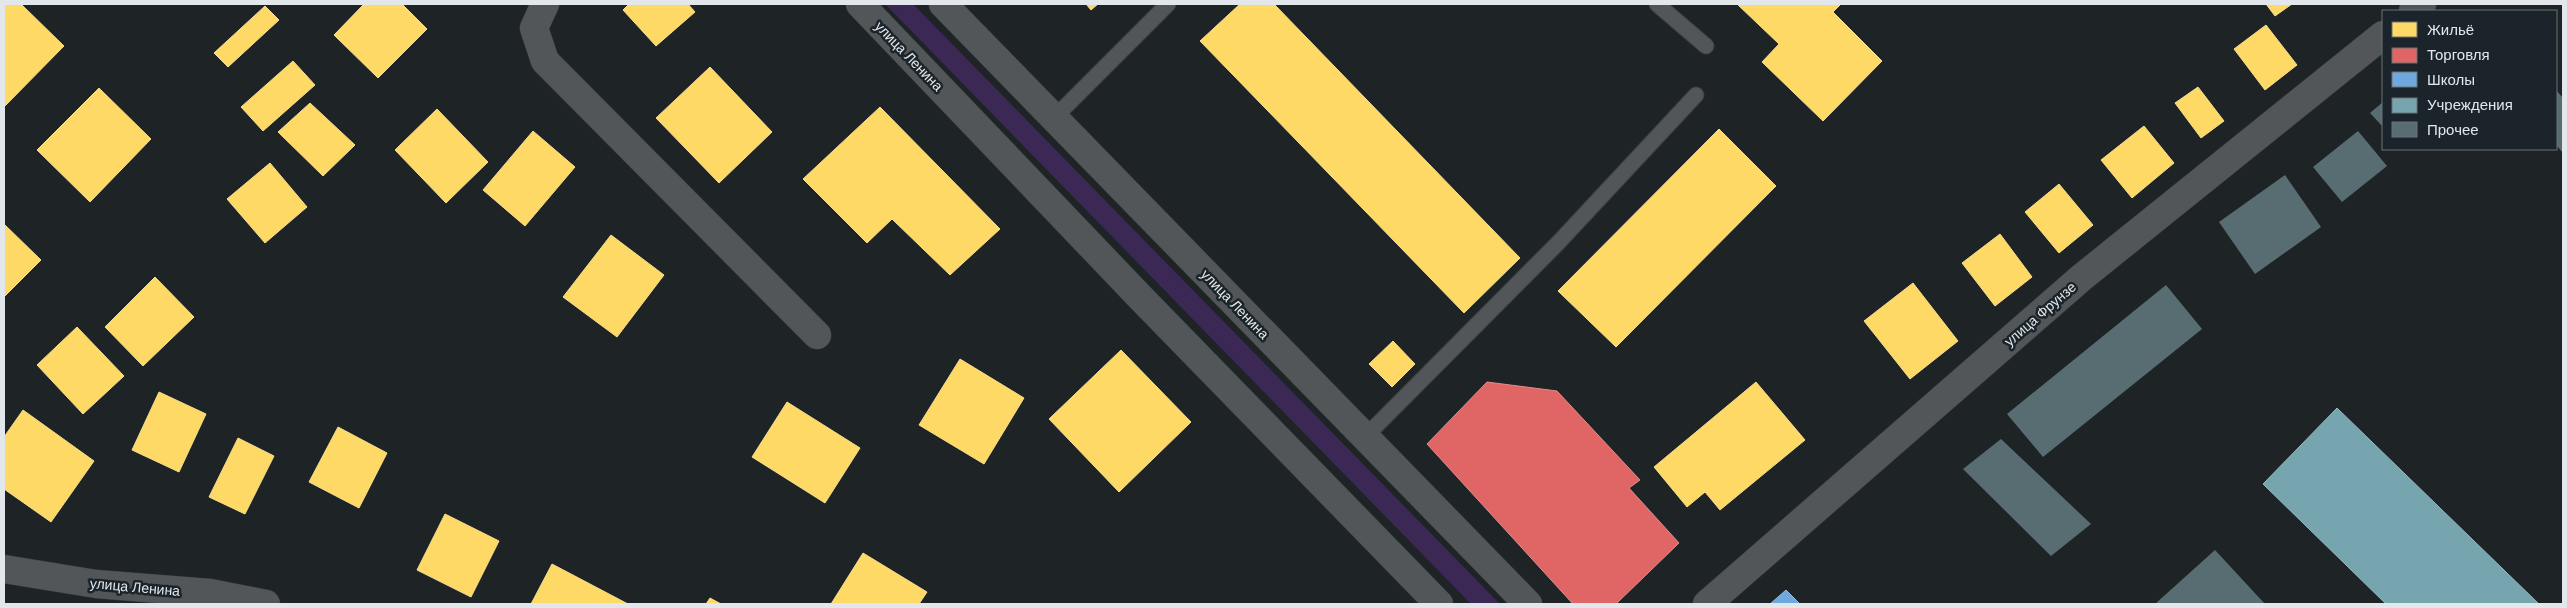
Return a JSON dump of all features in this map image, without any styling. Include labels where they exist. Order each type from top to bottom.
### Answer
[{"type":"street","points":[[545,4],[534,28],[545,61],[817,335]]},
{"type":"street","name":"улица Ленина","points":[[860,4],[1140,297],[1438,604]]},
{"type":"street","name":"улица Ленина","points":[[943,4],[1528,604]]},
{"type":"street","name":"улица Фрунзе","points":[[1707,604],[2081,278],[2382,36]]},
{"type":"street","name":"улица Ленина","points":[[4,569],[96,584],[210,593],[266,604]]},
{"type":"lane","points":[[1054,118],[1168,4]]},
{"type":"lane","points":[[1657,4],[1706,46]]},
{"type":"lane","points":[[1365,437],[1558,243],[1696,96]]},
{"type":"shaded area","points":[[885,4],[913,4],[1500,604],[1471,604]]},
{"type":"building: Жильё","points":[[4,4],[21,4],[64,46],[4,107]]},
{"type":"building: Жильё","points":[[364,4],[402,4],[427,29],[378,78],[334,35]]},
{"type":"building: Жильё","points":[[629,4],[688,4],[695,12],[656,46],[623,10]]},
{"type":"building: Жильё","points":[[1086,4],[1098,4],[1091,10]]},
{"type":"building: Жильё","points":[[1240,4],[1274,4],[1520,258],[1464,313],[1200,41]]},
{"type":"building: Жильё","points":[[1737,4],[1841,4],[1833,12],[1882,61],[1823,121],[1762,62],[1779,44]]},
{"type":"building: Жильё","points":[[2266,4],[2292,4],[2275,16]]},
{"type":"building: Жильё","points":[[265,6],[279,20],[228,67],[214,53]]},
{"type":"building: Жильё","points":[[2266,25],[2297,65],[2265,90],[2234,49]]},
{"type":"building: Жильё","points":[[293,61],[315,85],[263,131],[241,107]]},
{"type":"building: Жильё","points":[[710,67],[772,132],[719,183],[656,118]]},
{"type":"building: Жильё","points":[[2198,87],[2224,121],[2201,138],[2175,103]]},
{"type":"building: Жильё","points":[[99,88],[151,139],[90,202],[37,150]]},
{"type":"building: Жильё","points":[[310,103],[355,145],[323,176],[278,132]]},
{"type":"building: Жильё","points":[[880,107],[1000,229],[950,275],[892,219],[867,243],[803,179]]},
{"type":"building: Жильё","points":[[437,109],[488,162],[446,203],[395,150]]},
{"type":"building: Жильё","points":[[2144,126],[2174,163],[2132,198],[2101,160]]},
{"type":"building: Жильё","points":[[1719,129],[1776,186],[1616,347],[1558,291]]},
{"type":"building: Жильё","points":[[533,131],[575,167],[525,226],[483,190]]},
{"type":"building: Жильё","points":[[270,163],[307,207],[265,243],[227,199]]},
{"type":"building: Жильё","points":[[2059,184],[2093,225],[2059,253],[2025,212]]},
{"type":"building: Жильё","points":[[4,224],[41,260],[4,297]]},
{"type":"building: Жильё","points":[[2000,234],[2032,277],[1995,306],[1962,263]]},
{"type":"building: Жильё","points":[[611,235],[664,275],[617,337],[563,297]]},
{"type":"building: Жильё","points":[[155,277],[194,317],[143,366],[105,327]]},
{"type":"building: Жильё","points":[[1913,283],[1958,341],[1910,379],[1864,321]]},
{"type":"building: Жильё","points":[[77,327],[124,376],[83,414],[37,365]]},
{"type":"building: Жильё","points":[[1393,341],[1415,364],[1392,387],[1369,364]]},
{"type":"building: Жильё","points":[[1121,350],[1191,422],[1119,492],[1049,419]]},
{"type":"building: Жильё","points":[[960,359],[1024,398],[984,464],[919,425]]},
{"type":"building: Жильё","points":[[1756,382],[1805,440],[1720,510],[1705,492],[1687,507],[1654,467]]},
{"type":"building: Жильё","points":[[159,392],[206,414],[179,472],[132,450]]},
{"type":"building: Жильё","points":[[787,402],[860,448],[825,503],[752,457]]},
{"type":"building: Жильё","points":[[23,410],[94,461],[51,522],[4,489],[4,437]]},
{"type":"building: Жильё","points":[[338,427],[387,453],[359,508],[309,482]]},
{"type":"building: Жильё","points":[[238,438],[274,456],[245,514],[209,497]]},
{"type":"building: Жильё","points":[[445,514],[499,541],[471,597],[417,570]]},
{"type":"building: Жильё","points":[[863,553],[927,592],[919,604],[831,604]]},
{"type":"building: Жильё","points":[[552,564],[628,604],[531,604]]},
{"type":"building: Жильё","points":[[710,598],[721,604],[706,604]]},
{"type":"building: Торговля","points":[[1487,382],[1557,391],[1640,480],[1629,488],[1679,543],[1616,604],[1573,604],[1427,444]]},
{"type":"building: Школы","points":[[1786,590],[1800,604],[1770,604]]},
{"type":"building: Учреждения","points":[[2337,408],[2539,604],[2386,604],[2263,484]]},
{"type":"building: Прочее","points":[[2557,91],[2563,98],[2563,153],[2557,146]]},
{"type":"building: Прочее","points":[[2382,103],[2382,126],[2370,113]]},
{"type":"building: Прочее","points":[[2358,131],[2387,166],[2342,202],[2313,167]]},
{"type":"building: Прочее","points":[[2285,175],[2321,227],[2255,274],[2219,222]]},
{"type":"building: Прочее","points":[[2166,285],[2202,329],[2043,457],[2007,414]]},
{"type":"building: Прочее","points":[[2001,439],[2091,524],[2051,556],[1963,469]]},
{"type":"building: Прочее","points":[[2215,550],[2265,604],[2155,604]]}]
